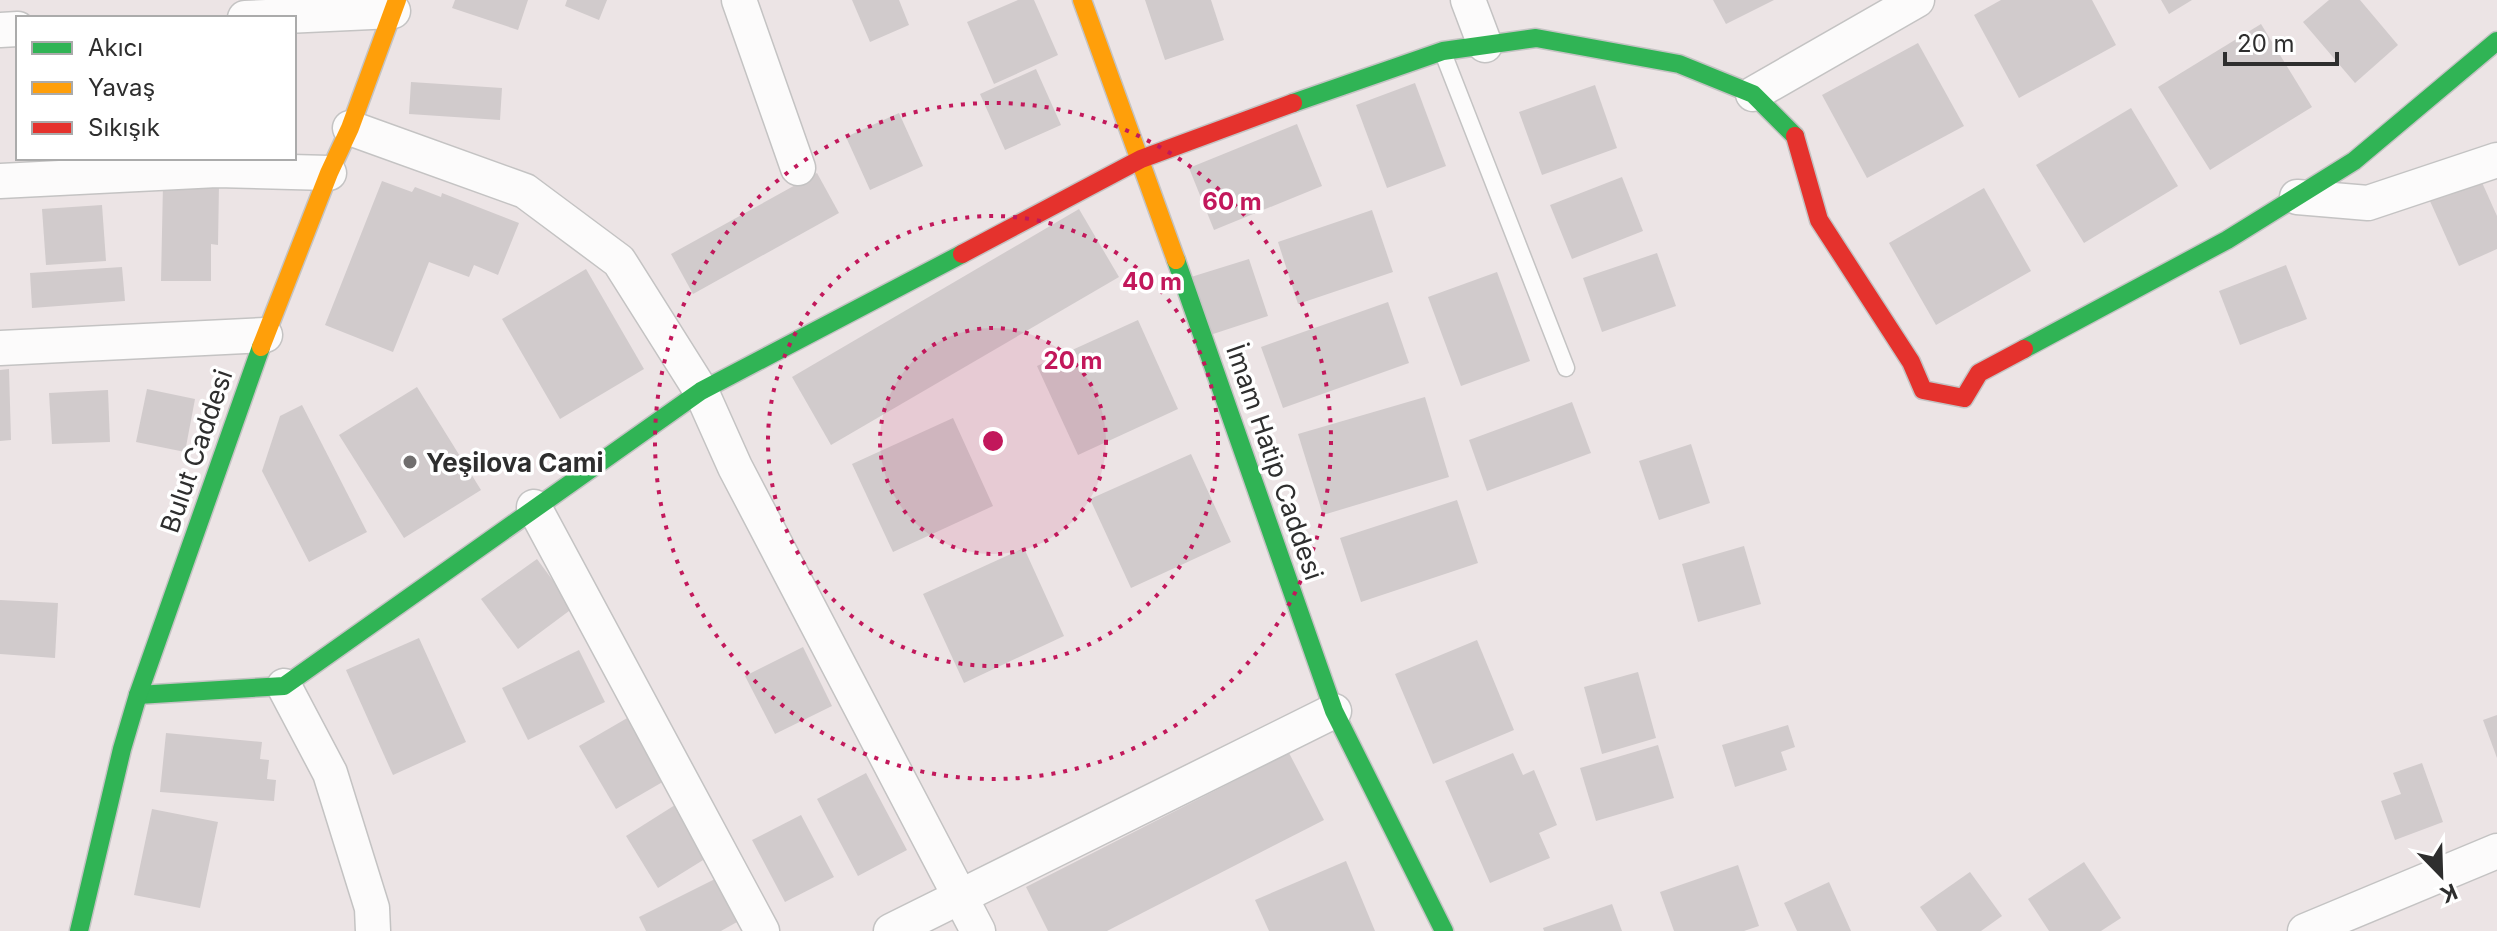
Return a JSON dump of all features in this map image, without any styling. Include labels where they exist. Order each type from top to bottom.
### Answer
[{"type":"street","points":[[739,0],[798,168]]},
{"type":"street","name":"İmam Hatip Caddesi","points":[[1082,0],[1141,159],[1334,711],[1444,931]]},
{"type":"street","points":[[1468,0],[1485,45]]},
{"type":"street","points":[[1753,94],[1917,0]]},
{"type":"street","points":[[268,16],[395,5]]},
{"type":"street","name":"Bulut Caddesi","points":[[79,931],[122,749],[138,695],[265,335],[350,128],[395,5]]},
{"type":"street","points":[[138,695],[284,686],[701,391],[1141,159],[1443,51],[1536,38],[1679,64],[1753,94],[1795,136],[1819,220],[1911,362],[1923,390],[1964,398],[1979,373],[2227,240],[2354,161],[2497,41]]},
{"type":"street","points":[[350,128],[525,191],[619,261],[701,391],[735,467],[978,931]]},
{"type":"street","points":[[2297,197],[2368,203],[2497,160]]},
{"type":"street","points":[[0,181],[217,170],[329,173]]},
{"type":"street","points":[[0,348],[265,335]]},
{"type":"street","points":[[534,507],[762,931]]},
{"type":"street","points":[[284,686],[330,773],[372,908],[373,931]]},
{"type":"street","points":[[891,931],[1334,711]]},
{"type":"street","points":[[2305,931],[2497,851]]},
{"type":"lane","points":[[1443,51],[1566,368]]},
{"type":"building","points":[[455,0],[528,0],[518,30],[452,8]]},
{"type":"building","points":[[567,0],[607,0],[599,20],[565,6]]},
{"type":"building","points":[[852,0],[899,0],[909,25],[870,42]]},
{"type":"building","points":[[1018,0],[1034,0],[1058,55],[994,84],[967,22]]},
{"type":"building","points":[[1145,0],[1211,0],[1224,40],[1165,60]]},
{"type":"building","points":[[1713,0],[1774,0],[1726,24]]},
{"type":"building","points":[[2001,0],[2092,0],[2116,45],[2019,98],[1974,15]]},
{"type":"building","points":[[2161,0],[2192,0],[2169,14]]},
{"type":"building","points":[[2329,0],[2360,0],[2398,45],[2355,83],[2303,22]]},
{"type":"building","points":[[2261,24],[2312,107],[2210,170],[2158,87]]},
{"type":"building","points":[[1918,43],[1964,126],[1867,178],[1822,95]]},
{"type":"building","points":[[1036,69],[1061,125],[1005,150],[980,94]]},
{"type":"building","points":[[411,82],[502,88],[500,120],[409,114]]},
{"type":"building","points":[[1415,83],[1446,166],[1387,188],[1356,105]]},
{"type":"building","points":[[1595,85],[1617,148],[1542,175],[1519,112]]},
{"type":"building","points":[[2131,108],[2178,186],[2084,243],[2036,165]]},
{"type":"building","points":[[899,113],[923,166],[870,190],[846,137]]},
{"type":"building","points":[[1297,124],[1322,186],[1214,230],[1189,168]]},
{"type":"building","points":[[817,173],[839,213],[693,294],[671,254]]},
{"type":"building","points":[[1622,177],[1643,231],[1572,259],[1550,205]]},
{"type":"building","points":[[2480,178],[2497,216],[2497,249],[2459,266],[2430,201]]},
{"type":"building","points":[[382,181],[412,192],[415,187],[441,197],[442,193],[519,223],[498,275],[474,265],[469,277],[429,262],[393,352],[325,325]]},
{"type":"building","points":[[163,184],[219,184],[218,245],[211,244],[211,281],[161,281]]},
{"type":"building","points":[[1984,188],[2031,271],[1936,325],[1889,243]]},
{"type":"building","points":[[102,205],[106,261],[46,265],[42,209]]},
{"type":"building","points":[[1079,209],[1119,277],[831,445],[792,377]]},
{"type":"building","points":[[1372,210],[1393,272],[1298,304],[1278,242]]},
{"type":"building","points":[[1657,253],[1676,306],[1602,332],[1583,278]]},
{"type":"building","points":[[1249,259],[1268,316],[1210,335],[1191,277]]},
{"type":"building","points":[[2286,265],[2307,319],[2240,345],[2219,291]]},
{"type":"building","points":[[122,267],[125,301],[32,308],[30,273]]},
{"type":"building","points":[[586,269],[644,369],[560,419],[502,319]]},
{"type":"building","points":[[1497,272],[1530,361],[1461,386],[1428,297]]},
{"type":"building","points":[[1388,302],[1409,363],[1283,408],[1261,347]]},
{"type":"building","points":[[1138,320],[1178,409],[1078,455],[1037,366]]},
{"type":"building","points":[[9,369],[11,440],[0,441],[0,370]]},
{"type":"building","name":"Yeşilova Cami","points":[[417,387],[481,490],[404,538],[339,435]]},
{"type":"building","points":[[147,389],[195,399],[185,452],[136,442]]},
{"type":"building","points":[[108,390],[110,442],[52,444],[49,393]]},
{"type":"building","points":[[1425,397],[1449,477],[1323,515],[1298,434]]},
{"type":"building","points":[[1572,402],[1591,453],[1487,491],[1469,440]]},
{"type":"building","points":[[302,405],[367,532],[309,562],[262,471],[280,416]]},
{"type":"building","points":[[953,418],[993,506],[893,552],[852,464]]},
{"type":"building","points":[[1691,444],[1710,503],[1659,520],[1639,461]]},
{"type":"building","points":[[1191,454],[1231,542],[1131,588],[1090,499]]},
{"type":"building","points":[[1457,500],[1478,563],[1361,602],[1340,538]]},
{"type":"building","points":[[1744,546],[1761,604],[1698,622],[1682,564]]},
{"type":"building","points":[[1024,548],[1064,636],[964,683],[923,594]]},
{"type":"building","points":[[537,559],[573,608],[518,649],[481,599]]},
{"type":"building","points":[[0,600],[58,603],[55,658],[0,654]]},
{"type":"building","points":[[419,638],[466,742],[393,775],[346,670]]},
{"type":"building","points":[[1477,640],[1514,730],[1433,764],[1395,674]]},
{"type":"building","points":[[803,647],[832,706],[775,734],[745,676]]},
{"type":"building","points":[[579,650],[605,702],[528,740],[502,688]]},
{"type":"building","points":[[1638,672],[1656,738],[1602,754],[1584,687]]},
{"type":"building","points":[[2497,715],[2497,758],[2483,720]]},
{"type":"building","points":[[629,717],[666,780],[616,809],[579,746]]},
{"type":"building","points":[[1788,725],[1795,747],[1781,752],[1787,770],[1735,787],[1722,745]]},
{"type":"building","points":[[166,733],[262,742],[260,759],[269,760],[267,779],[276,780],[274,801],[160,792]]},
{"type":"building","points":[[1658,745],[1674,798],[1596,821],[1580,768]]},
{"type":"building","points":[[1289,753],[1324,820],[1107,931],[1048,931],[1026,887]]},
{"type":"building","points":[[1513,753],[1523,775],[1534,770],[1557,825],[1539,833],[1550,858],[1490,883],[1445,781]]},
{"type":"building","points":[[2422,763],[2443,822],[2395,840],[2381,801],[2401,794],[2393,773]]},
{"type":"building","points":[[866,773],[907,850],[858,876],[817,799]]},
{"type":"building","points":[[675,805],[708,857],[658,888],[626,836]]},
{"type":"building","points":[[152,809],[218,822],[200,908],[134,895]]},
{"type":"building","points":[[801,815],[834,877],[785,902],[752,840]]},
{"type":"building","points":[[1346,861],[1375,931],[1269,931],[1255,900]]},
{"type":"building","points":[[2084,862],[2121,918],[2101,931],[2049,931],[2028,899]]},
{"type":"building","points":[[1738,865],[1759,926],[1744,931],[1674,931],[1660,892]]},
{"type":"building","points":[[1970,872],[2002,916],[1981,931],[1937,931],[1920,907]]},
{"type":"building","points":[[715,879],[737,922],[721,931],[646,931],[639,917]]},
{"type":"building","points":[[1829,882],[1851,931],[1797,931],[1784,903]]},
{"type":"building","points":[[1612,904],[1622,931],[1544,931],[1543,928]]},
{"type":"traffic: fast","points":[[1293,103],[1443,51],[1536,38],[1679,64],[1753,94],[1795,136]]},
{"type":"traffic: fast","points":[[2024,349],[2227,240],[2354,161],[2497,41]]},
{"type":"traffic: fast","points":[[138,695],[284,686],[701,391],[962,254]]},
{"type":"traffic: fast","points":[[1176,260],[1334,711],[1444,931]]},
{"type":"traffic: fast","points":[[79,931],[122,749],[138,695],[261,347]]},
{"type":"traffic: slow","points":[[261,347],[329,173],[350,128],[397,0]]},
{"type":"traffic: slow","points":[[1082,0],[1176,260]]},
{"type":"traffic: jam","points":[[962,254],[1141,159],[1293,103]]},
{"type":"traffic: jam","points":[[1795,136],[1819,220],[1911,362],[1923,390],[1964,398],[1979,373],[2024,349]]},
{"type":"place","name":"Yeşilova Cami","points":[[410,462]]}]
